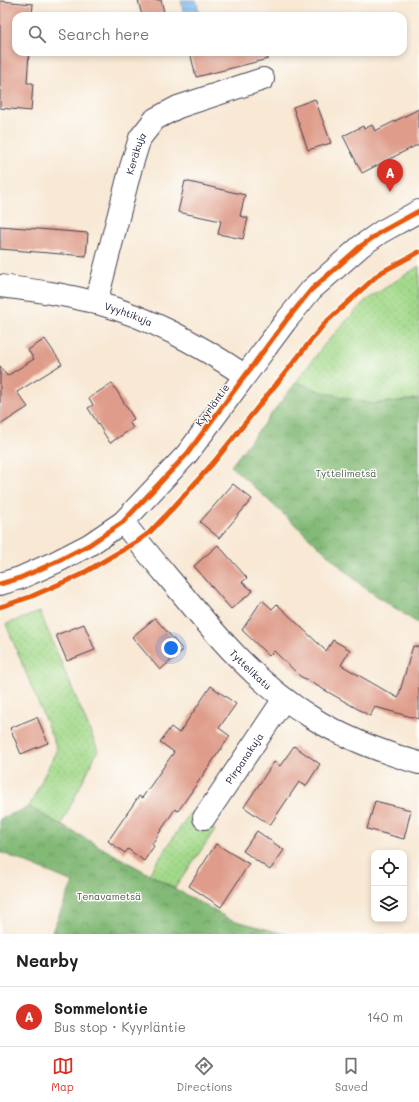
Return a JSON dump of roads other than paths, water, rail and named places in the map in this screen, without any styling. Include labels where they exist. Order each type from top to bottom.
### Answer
[{"type":"street","name":"Keräkuja","points":[[96,303],[131,167],[140,138],[155,119],[178,107],[263,78]]},
{"type":"street","name":"Kyyrläntie","points":[[0,584],[20,578],[56,562],[89,545],[123,522],[187,454],[244,375],[311,290],[360,246],[419,211]]},
{"type":"street","name":"Vyyhtikuja","points":[[0,286],[56,294],[96,303],[125,312],[170,330],[214,355],[244,375]]},
{"type":"street","name":"Tyttelikatu","points":[[123,522],[240,662],[264,683],[310,717],[341,734],[419,764]]},
{"type":"street","name":"Pirpanakuja","points":[[204,818],[284,699]]},
{"type":"water","points":[[181,0],[196,0],[199,12],[183,12]]},
{"type":"place","name":"Sommelontie","points":[[390,192]]},
{"type":"park label","name":"Tyttelimetsä","points":[[346,473]]},
{"type":"park label","name":"Tenavametsä","points":[[109,896]]}]
